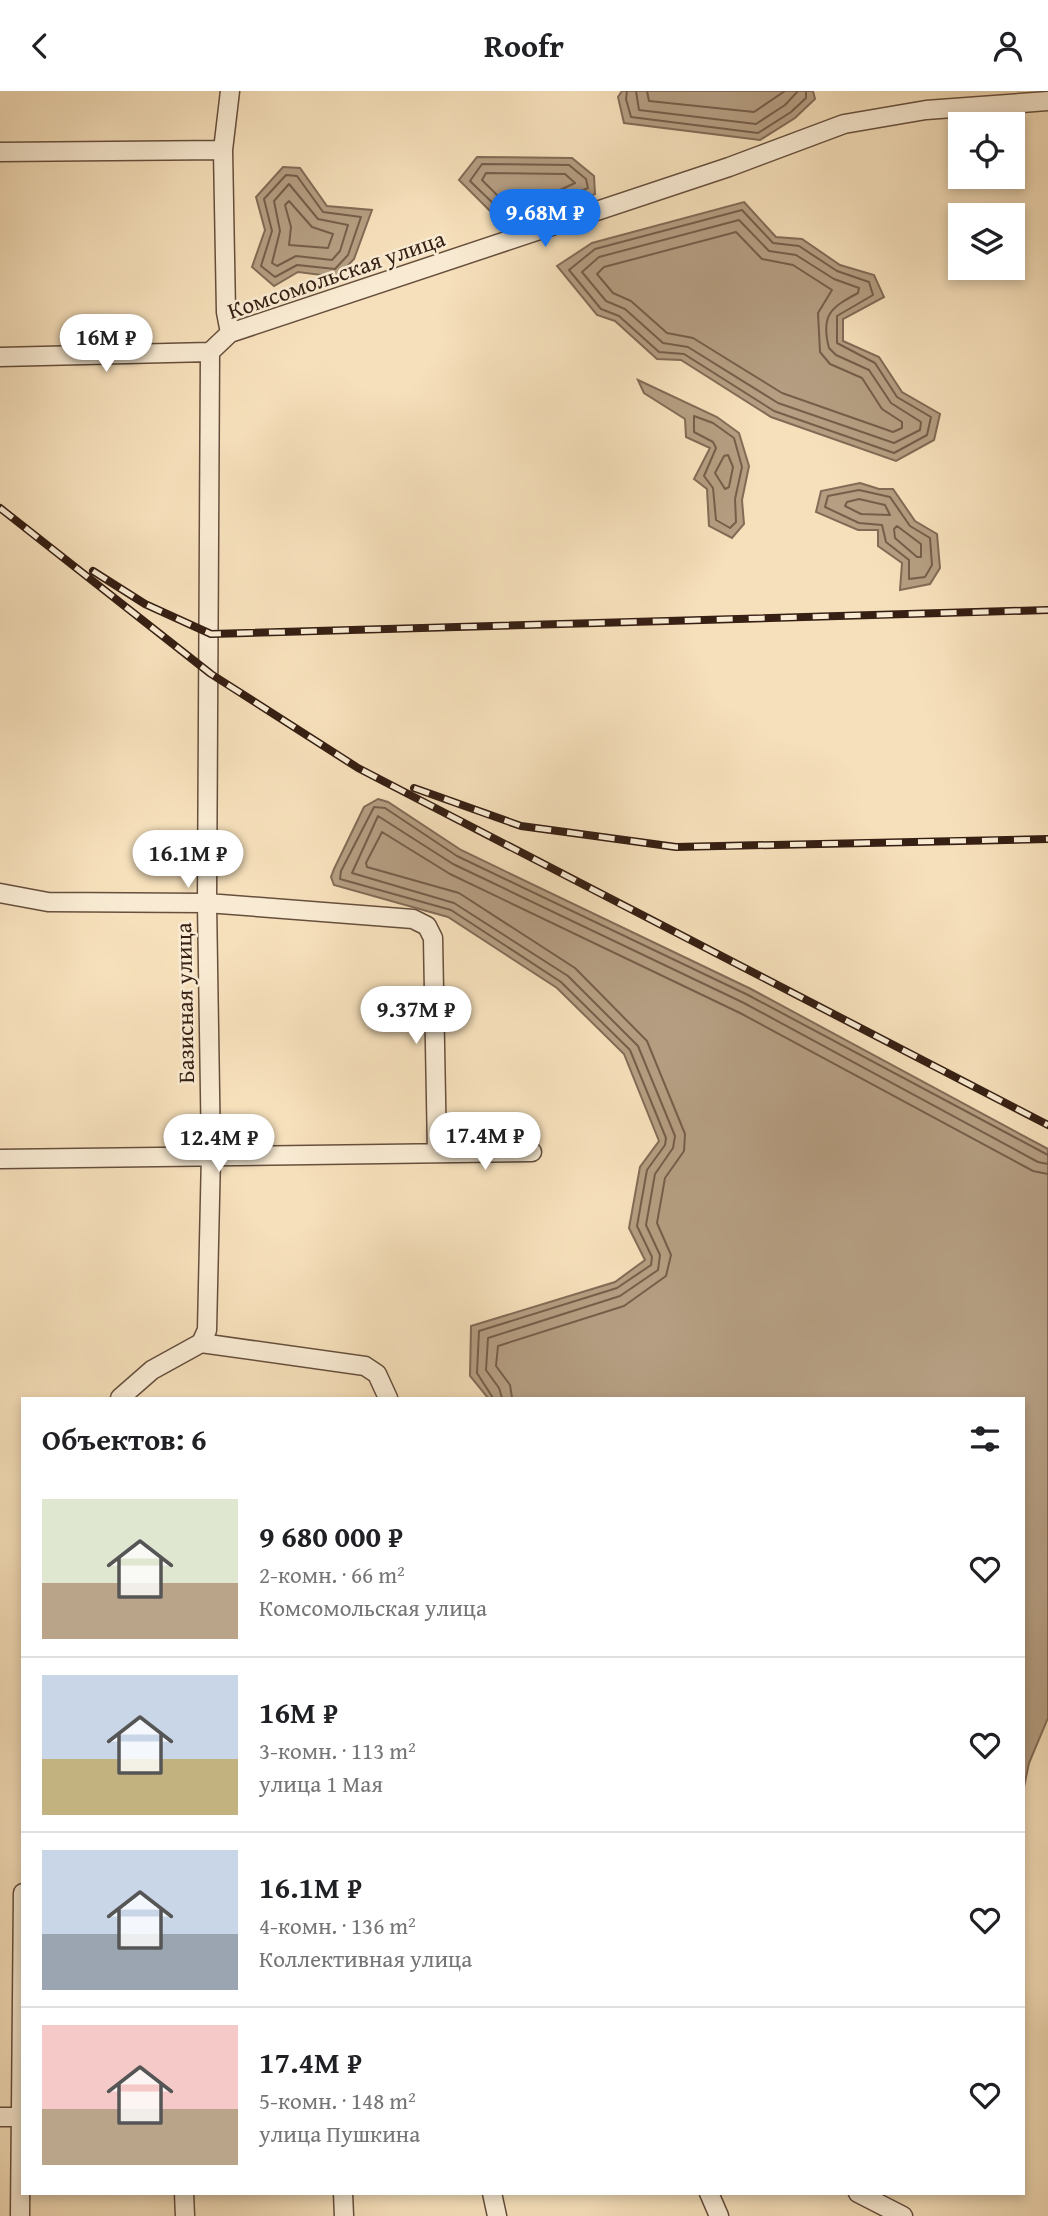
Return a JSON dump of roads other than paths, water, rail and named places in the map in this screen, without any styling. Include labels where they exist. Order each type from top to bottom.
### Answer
[{"type":"street","points":[[230,91],[223,150],[226,312],[230,333]]},
{"type":"street","name":"Комсомольская улица","points":[[210,352],[230,333],[729,167],[844,124],[926,110],[1048,101]]},
{"type":"street","points":[[0,152],[223,150]]},
{"type":"street","points":[[0,357],[210,352]]},
{"type":"street","name":"Базисная улица","points":[[201,1343],[207,1330],[209,1304],[211,1155],[207,903],[210,352]]},
{"type":"street","points":[[0,893],[48,902],[207,903],[413,919],[428,926],[433,939],[438,1152]]},
{"type":"street","points":[[0,1159],[532,1152]]},
{"type":"street","points":[[121,1397],[152,1370],[201,1343],[365,1366],[377,1374],[388,1397]]},
{"type":"street","points":[[0,2117],[21,2117]]},
{"type":"street","points":[[20,2216],[21,2166]]},
{"type":"street","points":[[184,2195],[185,2216]]},
{"type":"street","points":[[343,2195],[344,2216]]},
{"type":"street","points":[[492,2195],[497,2216]]},
{"type":"street","points":[[710,2195],[719,2216]]},
{"type":"street","points":[[862,2195],[903,2216]]},
{"type":"water","points":[[622,91],[813,91],[815,99],[795,118],[760,140],[624,123],[618,97]]},
{"type":"water","points":[[477,157],[572,158],[594,176],[595,194],[535,219],[495,216],[459,180]]},
{"type":"water","points":[[283,167],[300,168],[327,206],[372,210],[354,259],[337,277],[298,272],[274,286],[252,267],[265,230],[256,197]]},
{"type":"water","points":[[744,202],[776,237],[802,239],[840,265],[874,275],[884,297],[843,319],[843,341],[879,357],[902,392],[940,414],[934,440],[896,461],[771,417],[681,360],[657,359],[615,321],[597,315],[557,266],[592,243]]},
{"type":"water","points":[[638,380],[717,417],[739,433],[749,466],[742,500],[744,524],[732,538],[709,526],[707,489],[694,479],[710,448],[686,437],[685,419],[644,393]]},
{"type":"water","points":[[860,483],[879,489],[893,489],[915,521],[937,534],[940,568],[930,584],[900,590],[902,563],[878,546],[878,530],[858,530],[816,512],[821,491]]},
{"type":"water","points":[[378,799],[388,802],[461,850],[751,989],[1048,1149],[1048,1718],[1029,1763],[1025,1782],[1025,1397],[487,1397],[470,1376],[471,1326],[615,1282],[645,1260],[629,1228],[640,1167],[659,1141],[624,1054],[557,988],[448,917],[334,885],[331,877],[334,869],[364,807]]},
{"type":"railway","points":[[0,508],[211,674],[358,768],[1048,1125]]},
{"type":"railway","points":[[93,571],[145,604],[211,634],[1048,610]]},
{"type":"railway","points":[[414,788],[521,826],[676,847],[1048,839]]}]
